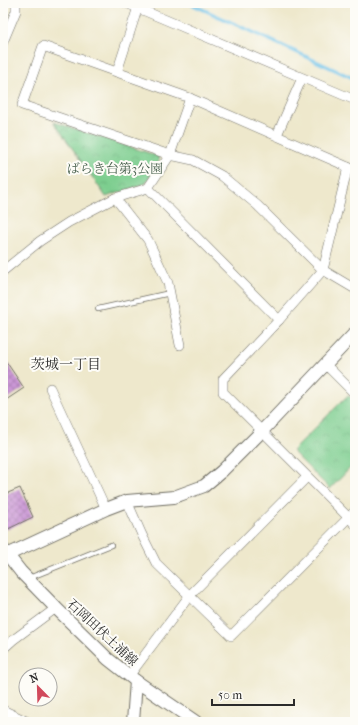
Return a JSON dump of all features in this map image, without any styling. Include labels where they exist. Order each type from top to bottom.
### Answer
[{"type":"street","points":[[3,42],[16,11],[16,3]]},
{"type":"street","points":[[126,3],[355,100]]},
{"type":"street","points":[[117,72],[138,7]]},
{"type":"street","points":[[127,501],[156,563],[231,636],[353,518],[307,476],[223,392],[223,379],[279,320],[323,270],[352,168],[190,98],[43,46],[22,105],[170,155],[193,160],[222,176],[257,204],[323,270],[355,289]]},
{"type":"street","points":[[277,135],[302,78]]},
{"type":"street","points":[[3,271],[40,241],[69,222],[115,198],[148,188],[170,155],[190,98]]},
{"type":"street","points":[[148,188],[279,320]]},
{"type":"street","points":[[115,198],[148,240],[168,283],[180,345]]},
{"type":"street","points":[[5,552],[127,501],[174,497],[204,486],[222,471],[262,431],[355,333]]},
{"type":"street","points":[[326,365],[355,394]]},
{"type":"street","points":[[50,388],[106,509]]},
{"type":"street","points":[[133,722],[132,678],[190,595],[307,476]]},
{"type":"street","name":"石岡田伏土浦線","points":[[5,552],[28,579],[90,643],[132,678],[196,722]]},
{"type":"street","points":[[3,649],[56,608]]},
{"type":"street","points":[[3,710],[28,722]]},
{"type":"lane","points":[[98,309],[171,293]]},
{"type":"lane","points":[[28,579],[111,545]]},
{"type":"green space","name":"ばらき台第3公園","points":[[54,122],[158,156],[159,161],[145,184],[106,197]]},
{"type":"green space","points":[[349,396],[355,402],[355,463],[330,489],[292,451],[346,397]]},
{"type":"building","points":[[3,357],[24,388],[3,402]]},
{"type":"building","points":[[20,488],[33,517],[6,530],[3,523],[3,495]]},
{"type":"waterway","points":[[189,3],[355,79]]},
{"type":"district","name":"茨城一丁目","points":[[66,364]]}]
